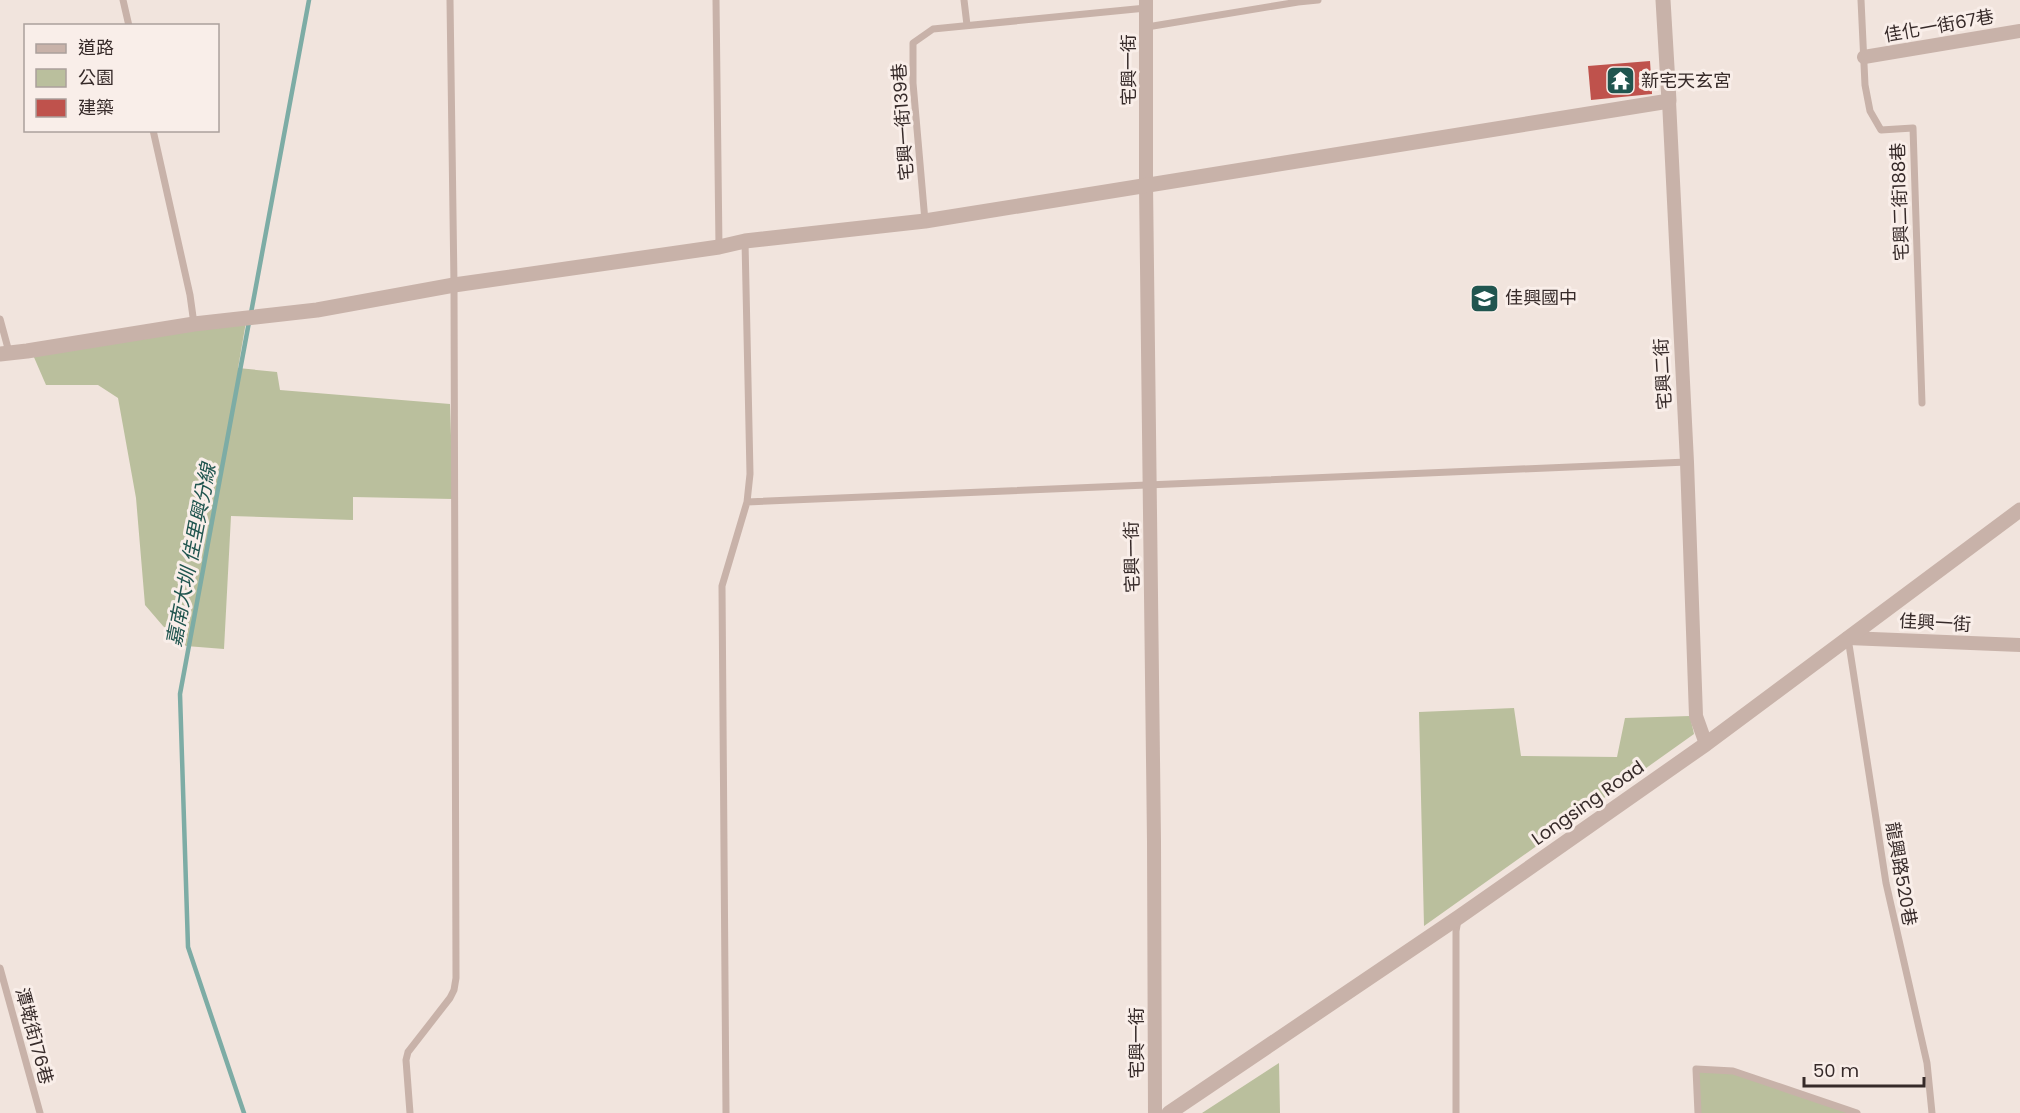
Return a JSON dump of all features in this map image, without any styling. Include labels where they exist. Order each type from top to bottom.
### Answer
[{"type":"street","name":"宅興二街","points":[[1663,0],[1687,462],[1696,716],[1706,744]]},
{"type":"street","name":"宅興一街","points":[[1146,4],[1155,1113]]},
{"type":"street","name":"佳化一街67巷","points":[[1864,57],[2020,31]]},
{"type":"street","points":[[4,353],[194,324],[318,310],[454,285],[719,247],[745,241],[925,221],[1669,101]]},
{"type":"street","name":"Longsing Road","points":[[1169,1113],[1459,917],[1706,744],[2020,510]]},
{"type":"street","name":"佳興一街","points":[[1848,638],[2020,645]]},
{"type":"lane","points":[[123,0],[129,24]]},
{"type":"lane","points":[[410,1113],[406,1060],[408,1052],[450,998],[456,978],[454,285],[450,0]]},
{"type":"lane","points":[[716,0],[719,247]]},
{"type":"lane","points":[[964,0],[967,25]]},
{"type":"lane","points":[[1147,27],[1318,0]]},
{"type":"lane","name":"宅興二街188巷","points":[[1861,0],[1865,85],[1870,111],[1881,130],[1913,128],[1922,403]]},
{"type":"lane","name":"宅興一街139巷","points":[[925,221],[913,83],[913,43],[933,29],[1146,4]]},
{"type":"lane","points":[[153,132],[190,295],[194,324]]},
{"type":"lane","points":[[726,1113],[722,586],[747,502],[750,474],[745,241]]},
{"type":"lane","points":[[0,319],[4,353]]},
{"type":"lane","points":[[747,502],[1687,462]]},
{"type":"lane","name":"龍興路520巷","points":[[1848,638],[1886,883],[1927,1063],[1932,1113]]},
{"type":"lane","points":[[1456,1113],[1456,943],[1459,917]]},
{"type":"lane","name":"潭墘街176巷","points":[[0,968],[40,1113]]},
{"type":"lane","points":[[1698,1113],[1696,1069],[1733,1071],[1857,1113]]},
{"type":"green space","points":[[246,322],[238,368],[277,372],[280,390],[450,404],[453,499],[353,497],[353,520],[231,516],[224,649],[186,646],[163,626],[145,605],[136,498],[118,398],[98,385],[46,385],[33,355]]},
{"type":"green space","points":[[1514,708],[1521,756],[1617,757],[1625,718],[1690,716],[1694,734],[1424,926],[1419,712]]},
{"type":"green space","points":[[1279,1063],[1280,1113],[1202,1113]]},
{"type":"green space","points":[[1696,1069],[1733,1071],[1857,1113],[1698,1113]]},
{"type":"building","name":"新宅天玄宮","points":[[1650,61],[1652,94],[1591,100],[1588,66]]},
{"type":"waterway","name":"嘉南大圳 佳里興分線","points":[[251,313],[309,0]]},
{"type":"waterway","name":"嘉南大圳 佳里興分線","points":[[244,1113],[188,947],[180,694],[249,322]]},
{"type":"place","name":"新宅天玄宮","points":[[1620,81]]},
{"type":"place","name":"佳興國中","points":[[1484,298]]}]
